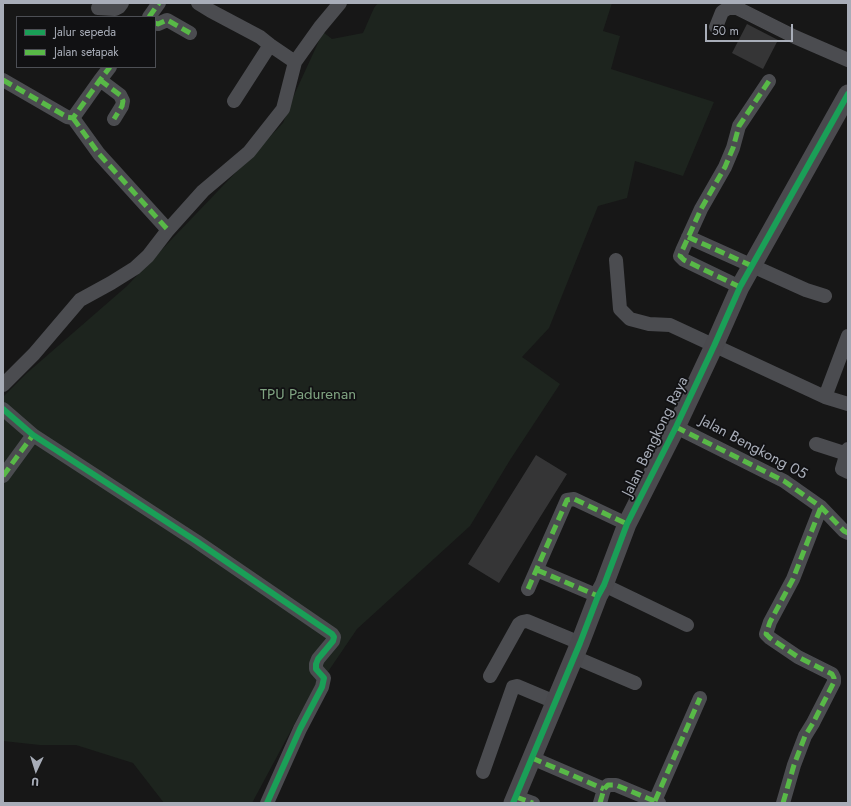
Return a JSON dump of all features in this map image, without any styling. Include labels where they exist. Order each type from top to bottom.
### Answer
[{"type":"street","points":[[98,8],[115,9],[122,3]]},
{"type":"street","points":[[150,16],[159,3]]},
{"type":"street","points":[[198,3],[260,37],[295,62]]},
{"type":"street","points":[[3,385],[34,354],[80,300],[135,268],[148,256],[168,230],[203,191],[248,152],[283,109],[295,62],[320,27],[340,3]]},
{"type":"street","points":[[716,27],[722,12],[728,8],[737,8],[795,37],[848,60]]},
{"type":"street","points":[[156,23],[158,24],[167,20],[190,33]]},
{"type":"street","points":[[234,101],[270,45]]},
{"type":"street","points":[[73,118],[109,68]]},
{"type":"street","points":[[3,80],[67,117],[73,118],[99,154],[168,230]]},
{"type":"street","points":[[100,80],[120,95],[123,101],[122,106],[114,119]]},
{"type":"street","points":[[740,287],[684,260],[680,256],[701,209],[726,167],[739,126],[769,81]]},
{"type":"street","name":"Jalan Bengkong Raya","points":[[521,801],[532,758],[628,524],[676,427],[740,287],[848,94]]},
{"type":"street","points":[[688,237],[806,290],[825,296]]},
{"type":"street","points":[[616,260],[620,309],[630,319],[649,324],[670,326],[825,397],[848,404]]},
{"type":"street","points":[[825,397],[848,336]]},
{"type":"street","points":[[3,409],[32,435],[196,541],[332,634],[334,637],[333,642],[318,659],[316,664],[316,669],[324,678],[322,687],[300,729],[267,803]]},
{"type":"street","name":"Jalan Bengkong 05","points":[[676,427],[784,481],[821,507],[844,531],[848,533]]},
{"type":"street","points":[[3,476],[32,435]]},
{"type":"street","points":[[816,444],[847,451],[842,469],[848,472]]},
{"type":"street","points":[[528,589],[567,500],[574,499],[628,524]]},
{"type":"street","points":[[783,803],[794,765],[805,736],[834,682],[834,678],[832,674],[798,657],[766,634],[770,622],[793,579],[821,507]]},
{"type":"street","points":[[537,570],[601,591],[687,625]]},
{"type":"street","points":[[490,676],[519,624],[526,621],[634,683]]},
{"type":"street","points":[[483,772],[513,687],[517,686],[555,702]]},
{"type":"street","points":[[600,803],[604,789],[608,785],[616,785],[657,802],[700,698]]},
{"type":"street","points":[[532,758],[604,789]]},
{"type":"green space","name":"TPU Padurenan","points":[[378,3],[612,3],[603,31],[620,36],[611,69],[714,102],[683,176],[635,161],[627,198],[598,206],[549,328],[522,357],[560,384],[510,460],[470,526],[357,629],[302,710],[252,803],[164,803],[133,763],[76,745],[40,745],[3,741],[3,397],[27,373],[127,286],[283,123],[323,32],[332,39],[363,33],[374,8]]},
{"type":"building","points":[[747,24],[778,40],[763,69],[732,53]]},
{"type":"building","points":[[536,455],[567,474],[499,583],[468,564]]},
{"type":"marked path","points":[[150,16],[159,3]]},
{"type":"marked path","points":[[156,23],[158,24],[167,20],[190,33]]},
{"type":"marked path","points":[[3,80],[67,117],[73,118],[109,68]]},
{"type":"marked path","points":[[100,80],[120,95],[123,101],[122,106],[114,119]]},
{"type":"marked path","points":[[740,287],[684,260],[680,256],[701,209],[725,167],[733,148],[739,126],[769,81]]},
{"type":"marked path","points":[[73,118],[99,154],[168,230]]},
{"type":"marked path","points":[[688,237],[752,266]]},
{"type":"marked path","points":[[676,427],[784,481],[821,507],[844,531],[848,533]]},
{"type":"marked path","points":[[3,476],[33,435]]},
{"type":"marked path","points":[[528,589],[567,500],[574,499],[627,524]]},
{"type":"marked path","points":[[783,803],[794,765],[805,736],[834,682],[834,678],[832,674],[798,657],[766,634],[770,622],[793,579],[821,507]]},
{"type":"marked path","points":[[537,570],[598,596]]},
{"type":"marked path","points":[[655,801],[700,698]]},
{"type":"marked path","points":[[532,758],[604,789]]},
{"type":"marked path","points":[[600,803],[604,789],[608,785],[616,785],[659,803]]},
{"type":"marked path","points":[[516,797],[533,803]]},
{"type":"cycle path","points":[[513,803],[580,643],[598,596],[604,585],[627,524],[676,427],[740,287],[848,94]]},
{"type":"cycle path","points":[[3,409],[33,435],[196,541],[332,634],[334,637],[333,641],[318,659],[316,664],[316,669],[324,678],[322,687],[300,729],[267,803]]}]
